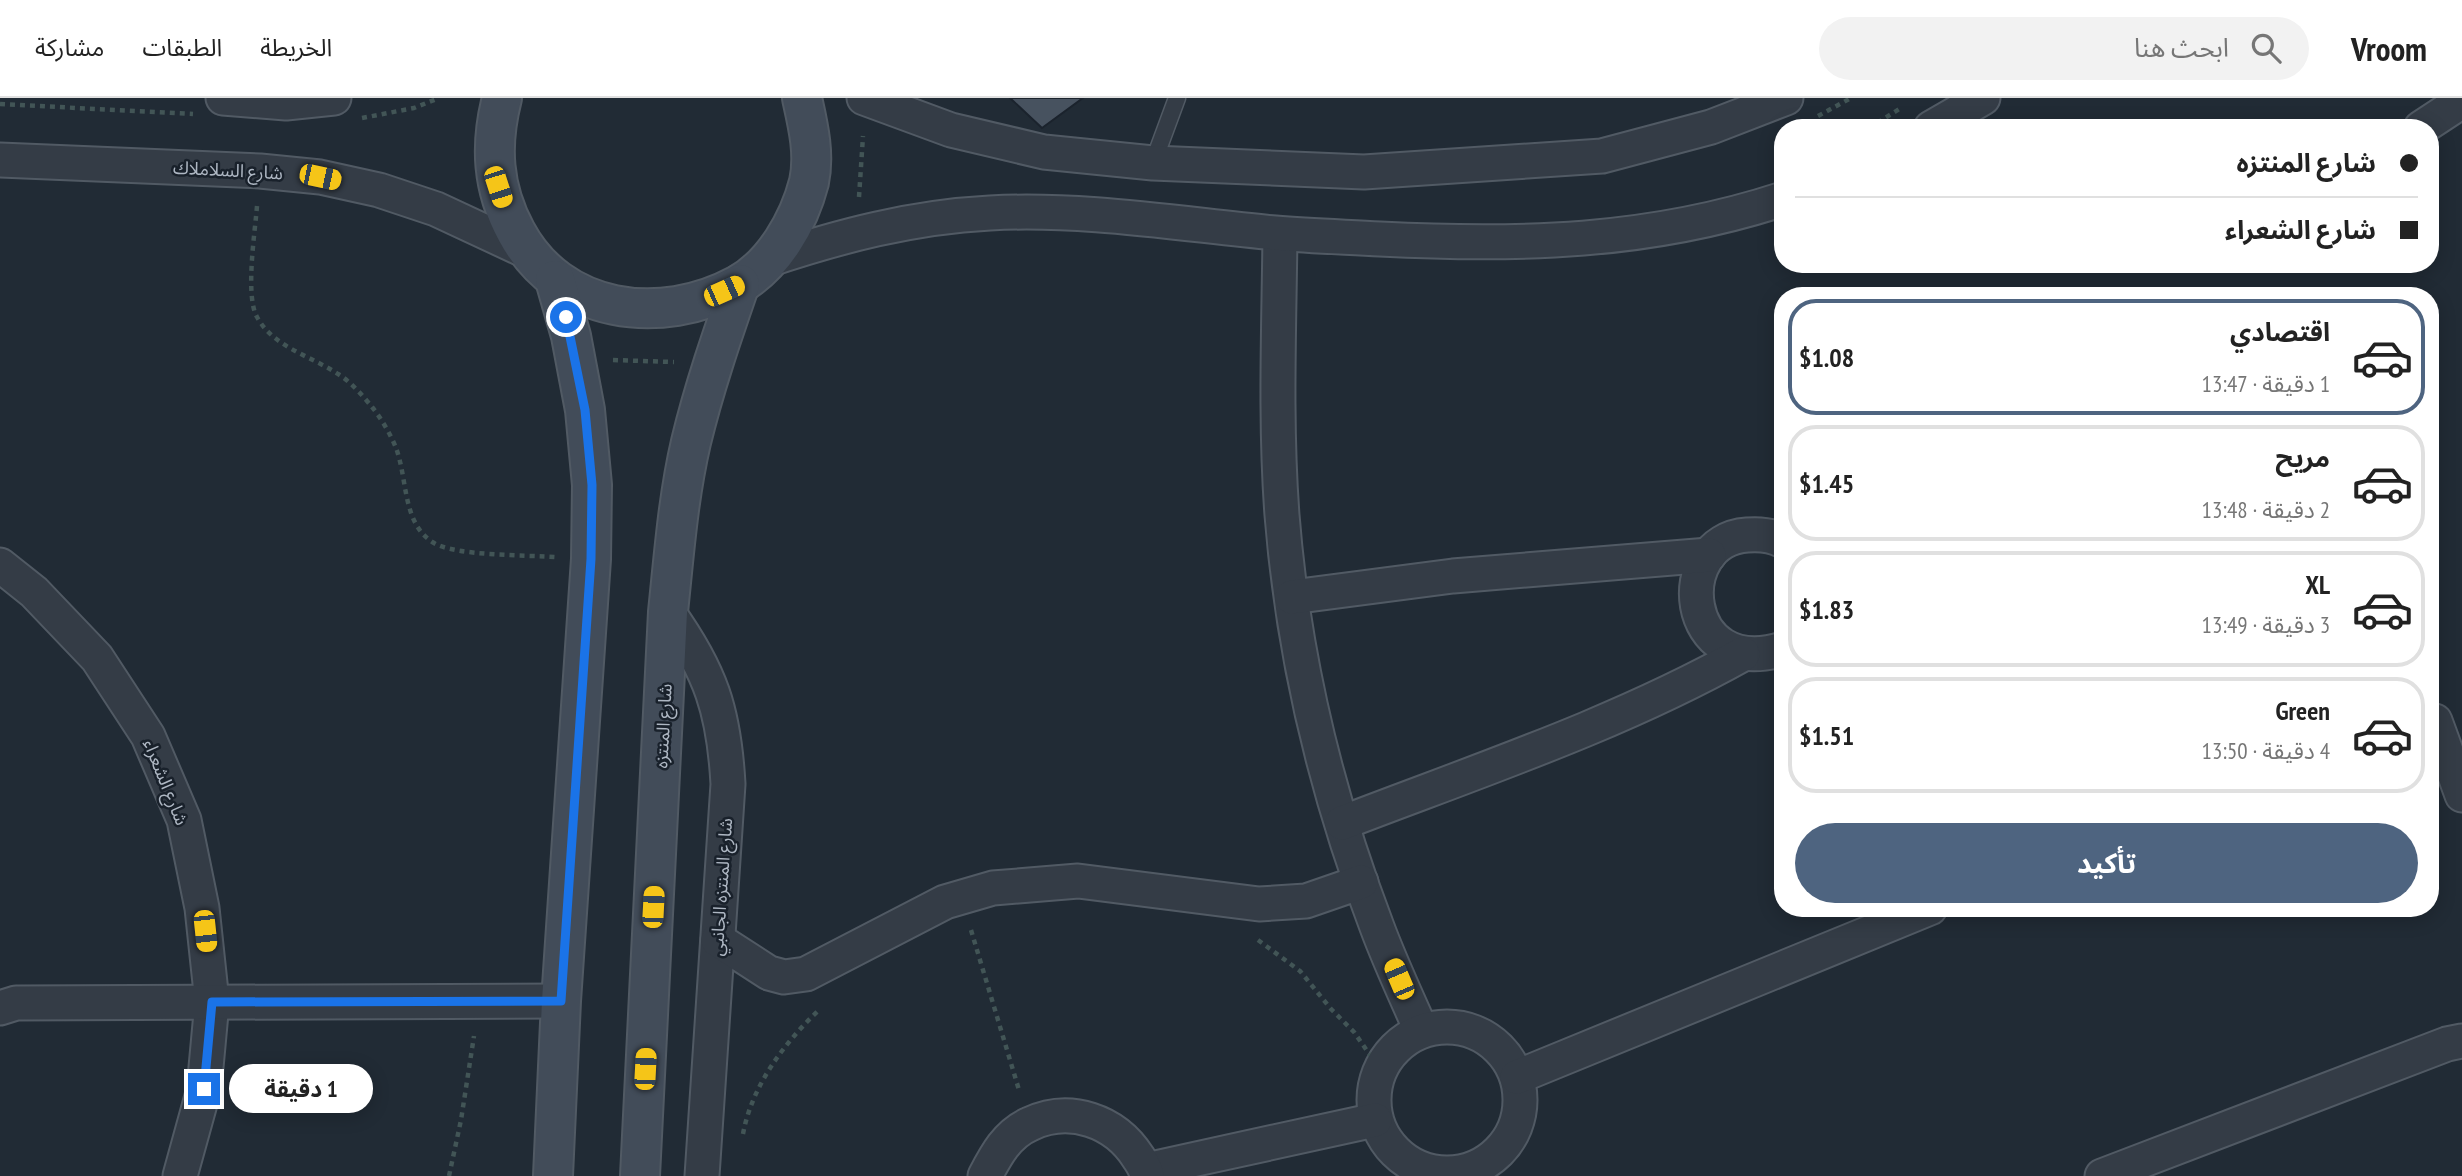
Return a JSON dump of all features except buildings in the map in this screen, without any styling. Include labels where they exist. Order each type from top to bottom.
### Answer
[{"type":"street","points":[[223,98],[286,103],[334,98]]},
{"type":"street","points":[[502,98],[495,127],[494,157],[498,187],[508,216],[526,251],[555,280],[591,298],[632,308],[674,308],[708,298],[754,272],[839,236],[914,221],[990,213],[1066,213],[1280,234],[1474,243],[1578,240],[1681,226],[1774,201]]},
{"type":"street","name":"شارع المنتزه","points":[[640,1176],[668,612],[676,528],[691,444],[712,363],[754,272],[794,223],[809,180],[811,135],[802,98]]},
{"type":"street","points":[[864,98],[951,130],[1044,152],[1153,163],[1364,172],[1602,156],[1710,127],[1786,98]]},
{"type":"street","points":[[1947,119],[1983,98]]},
{"type":"street","points":[[2435,119],[2462,102]]},
{"type":"street","name":"شارع السلاملاك","points":[[0,160],[260,171],[320,177],[379,190],[436,209],[526,251]]},
{"type":"street","points":[[1280,234],[1278,436],[1292,597],[1312,711],[1342,823],[1377,928],[1421,1030]]},
{"type":"street","points":[[553,1176],[561,1001],[591,559],[592,485],[585,410],[571,336],[555,280]]},
{"type":"street","points":[[1774,538],[1760,534],[1741,535],[1724,543],[1709,555],[1699,573],[1695,593],[1698,614],[1708,632],[1724,646],[1743,654],[1764,655],[1774,652]]},
{"type":"street","points":[[1292,597],[1453,576],[1709,555]]},
{"type":"street","name":"شارع الشعراء","points":[[0,565],[34,592],[97,658],[148,736],[184,820],[202,908],[212,1002],[204,1089],[180,1176]]},
{"type":"street","name":"شارع المنتزه الجانبي","points":[[668,612],[695,650],[715,692],[726,737],[729,784],[702,1176]]},
{"type":"street","points":[[1342,823],[1601,724],[1686,685],[1743,654]]},
{"type":"street","points":[[2443,719],[2462,795]]},
{"type":"street","points":[[718,940],[769,973],[784,977],[806,974],[945,902],[993,888],[1077,881],[1259,904],[1306,901],[1362,882]]},
{"type":"street","points":[[1517,1077],[1885,917]]},
{"type":"street","points":[[5,1002],[561,1001]]},
{"type":"street","points":[[1449,1026],[1478,1032],[1502,1050],[1517,1077],[1521,1098],[1518,1120],[1508,1141],[1490,1166],[1443,1173],[1410,1170],[1386,1141],[1376,1120],[1372,1102],[1379,1068],[1395,1046],[1421,1030],[1449,1026]]},
{"type":"street","points":[[2102,1176],[2447,1044],[2462,1041]]},
{"type":"street","points":[[985,1176],[1001,1146],[1029,1124],[1063,1115],[1098,1121],[1128,1141],[1147,1173],[1376,1120]]},
{"type":"lane","points":[[1153,163],[1177,98]]},
{"type":"path","points":[[1884,119],[1908,104]]},
{"type":"path","points":[[260,171],[251,285],[255,315],[274,339],[341,375],[373,407],[396,446],[407,490],[409,512],[419,531],[435,545],[456,550],[591,559]]},
{"type":"path","points":[[969,923],[1029,1124]]},
{"type":"path","points":[[1252,937],[1300,971],[1354,1032],[1379,1068]]},
{"type":"path","points":[[742,1143],[746,1121],[783,1047],[828,1000]]},
{"type":"path","points":[[449,1176],[461,1120],[479,1001]]},
{"type":"route","points":[[204,1089],[212,1002],[561,1001],[591,559],[592,485],[585,410],[566,317]]}]
